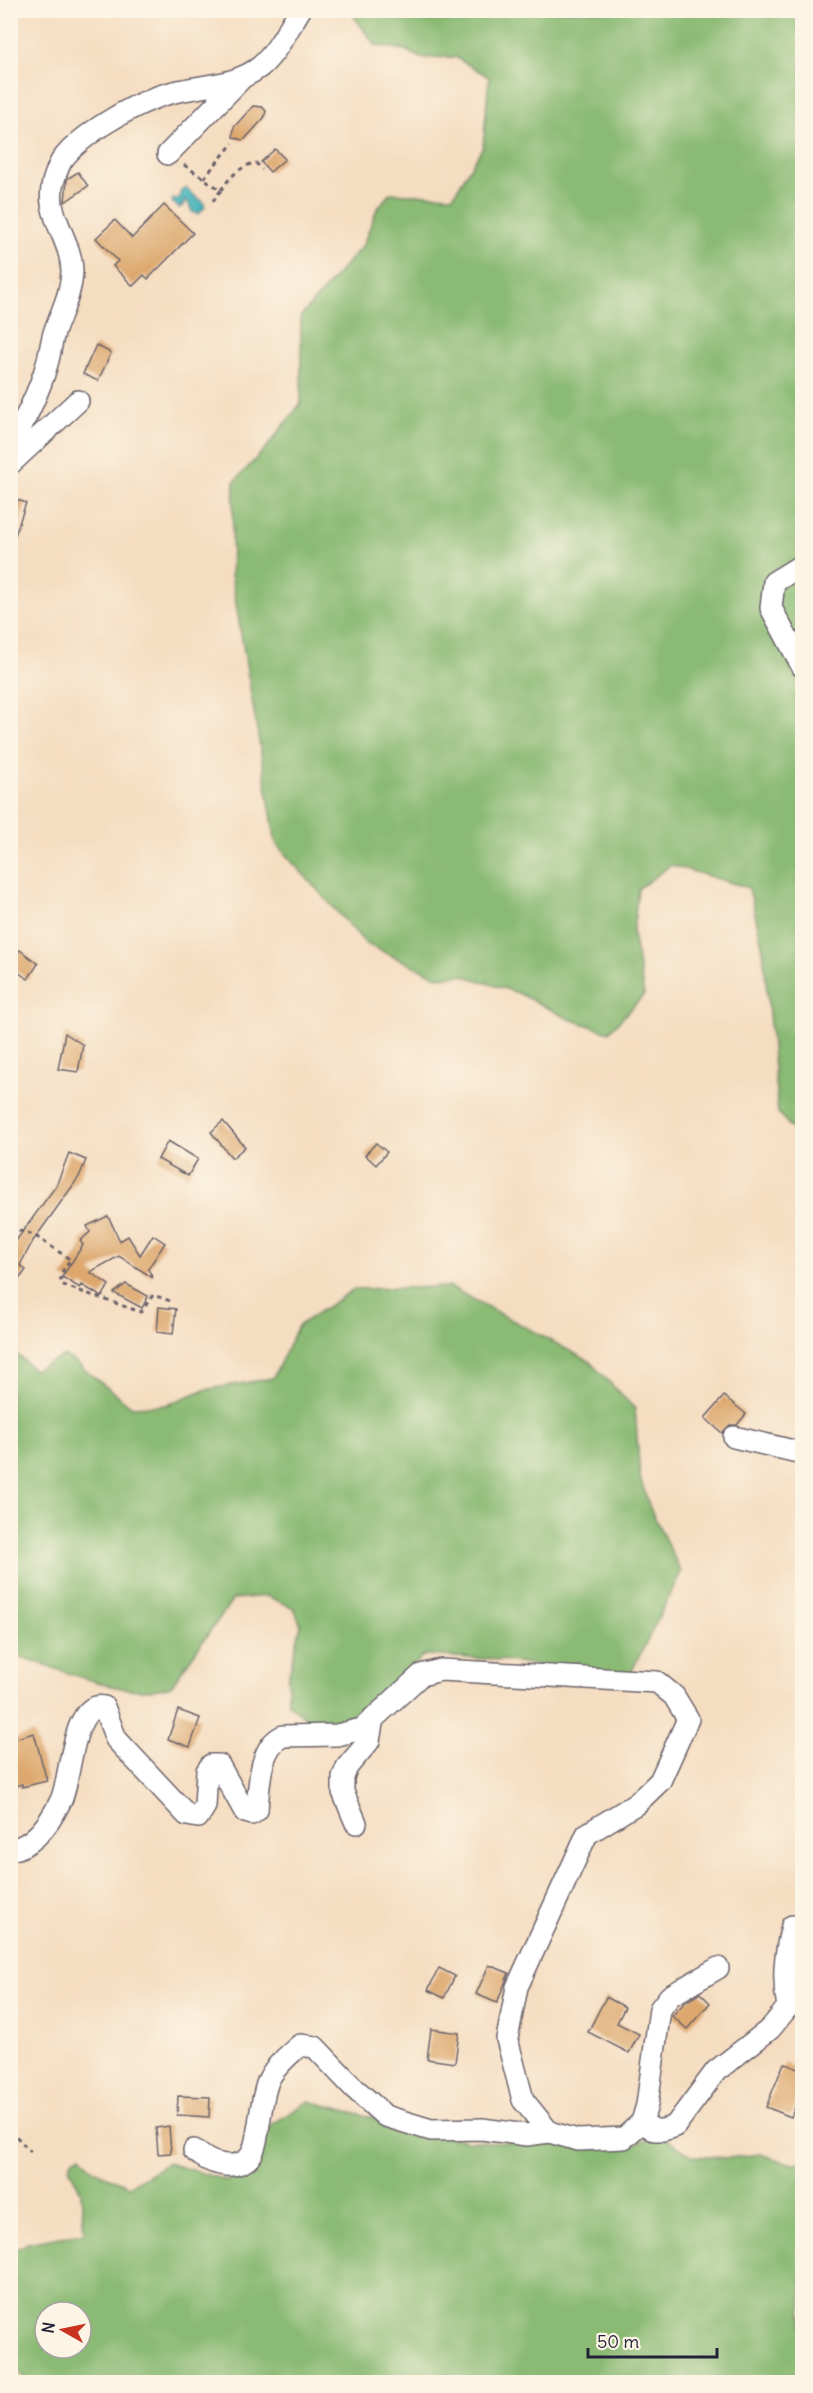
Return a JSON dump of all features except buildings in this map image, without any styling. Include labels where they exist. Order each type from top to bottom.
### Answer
[{"type":"street","points":[[168,154],[243,77],[260,67],[300,10]]},
{"type":"street","points":[[10,447],[33,402],[71,289],[71,255],[53,215],[50,189],[61,161],[84,138],[121,114],[172,92],[243,77]]},
{"type":"street","points":[[10,464],[78,401]]},
{"type":"street","points":[[802,565],[774,582],[771,608],[802,666]]},
{"type":"street","points":[[734,1437],[802,1453]]},
{"type":"street","points":[[10,1850],[23,1848],[38,1835],[62,1798],[71,1751],[88,1709],[96,1705],[104,1707],[116,1738],[187,1815],[198,1817],[205,1806],[207,1771],[211,1765],[219,1765],[245,1812],[252,1814],[257,1810],[263,1766],[276,1739],[283,1736],[337,1735],[362,1729],[421,1675],[441,1670],[657,1682],[674,1696],[688,1719],[660,1781],[636,1804],[587,1834],[517,1987],[507,2039],[523,2100],[549,2132]]},
{"type":"street","points":[[356,1823],[343,1792],[343,1777],[347,1767],[369,1741],[373,1718]]},
{"type":"street","points":[[642,2122],[654,2130],[675,2126],[716,2071],[777,2023],[788,2007],[784,1988],[784,1958],[792,1926]]},
{"type":"street","points":[[194,2150],[210,2163],[230,2165],[244,2162],[251,2155],[261,2099],[270,2076],[300,2045],[315,2047],[354,2088],[385,2116],[431,2130],[482,2129],[527,2135],[549,2132],[578,2140],[624,2139],[642,2122],[647,2105],[660,2009],[670,1996],[718,1968]]},
{"type":"path","points":[[204,178],[232,143]]},
{"type":"path","points":[[168,154],[220,190]]},
{"type":"path","points":[[213,201],[229,177],[251,164],[256,163],[262,170]]},
{"type":"path","points":[[10,1228],[34,1235],[71,1260],[64,1267],[60,1282],[65,1286],[141,1312],[153,1295],[173,1302]]},
{"type":"path","points":[[10,2130],[31,2152]]},
{"type":"green space","points":[[350,11],[802,11],[802,1140],[778,1113],[763,949],[749,888],[671,865],[638,889],[633,933],[644,995],[609,1032],[569,1019],[518,993],[462,975],[438,977],[366,944],[276,844],[231,574],[234,482],[267,447],[301,403],[301,316],[363,245],[377,209],[390,193],[453,196],[483,147],[489,77],[455,57],[421,58],[405,50],[375,45]]},
{"type":"green space","points":[[450,1287],[589,1361],[635,1409],[640,1478],[650,1508],[681,1572],[629,1677],[500,1660],[424,1655],[382,1699],[333,1724],[310,1721],[288,1704],[288,1678],[301,1625],[294,1608],[267,1596],[233,1599],[171,1686],[153,1690],[112,1686],[11,1654],[10,1348],[34,1370],[64,1356],[71,1359],[132,1407],[166,1405],[204,1390],[273,1378],[298,1326],[354,1289]]},
{"type":"green space","points":[[309,2101],[466,2141],[629,2145],[662,2136],[692,2156],[729,2158],[760,2154],[793,2164],[802,2163],[802,2382],[29,2382],[21,2375],[11,2357],[10,2253],[28,2243],[84,2233],[81,2192],[69,2167],[73,2159],[81,2155],[94,2170],[129,2186],[168,2163],[228,2181],[255,2164],[271,2125]]},
{"type":"water","points":[[186,188],[203,201],[205,207],[198,214],[192,212],[188,202],[184,201],[183,206],[179,208],[172,202],[173,199],[179,199],[181,190]]}]
